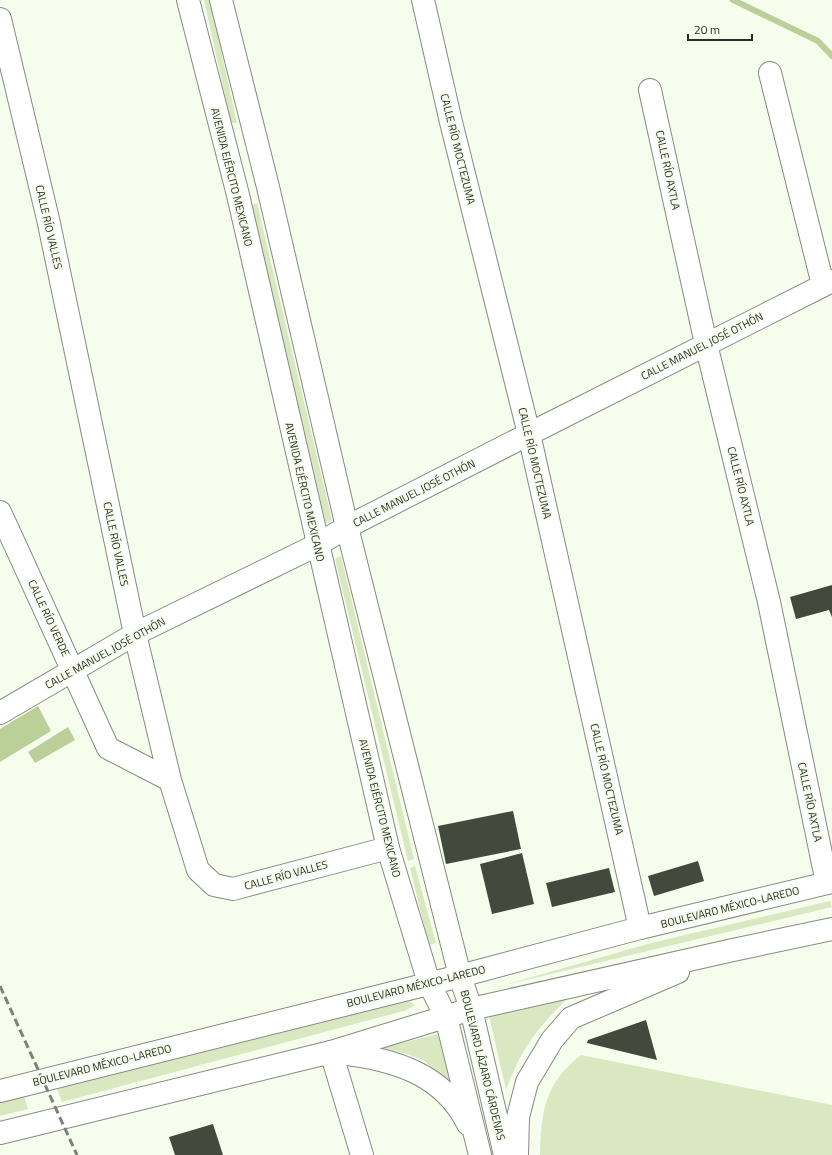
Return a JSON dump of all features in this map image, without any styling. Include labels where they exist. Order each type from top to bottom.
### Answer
[{"type":"main road","name":"AVENIDA EJÉRCITO MEXICANO","points":[[188,0],[238,195],[317,545],[388,848],[429,983]]},
{"type":"main road","points":[[221,0],[268,187],[347,527],[460,976]]},
{"type":"main road","name":"CALLE RÍO MOCTEZUMA","points":[[423,0],[451,122],[529,434],[640,928]]},
{"type":"main road","name":"CALLE RÍO VALLES","points":[[0,20],[48,219],[135,634],[170,780],[198,870],[214,885],[233,889],[388,848]]},
{"type":"main road","points":[[770,73],[828,283]]},
{"type":"main road","name":"CALLE RÍO AXTLA","points":[[650,90],[706,344],[769,602],[829,883]]},
{"type":"main road","points":[[238,195],[268,187]]},
{"type":"main road","name":"CALLE MANUEL JOSÉ OTHÓN","points":[[0,713],[135,634],[317,545],[347,527],[828,283]]},
{"type":"main road","name":"CALLE RÍO VERDE","points":[[0,512],[108,748],[170,780]]},
{"type":"main road","name":"BOULEVARD MÉXICO-LAREDO","points":[[0,1091],[460,976],[640,928],[829,883]]},
{"type":"main road","points":[[0,1133],[331,1052],[471,1009],[832,929]]},
{"type":"main road","points":[[517,1155],[518,1117],[527,1082],[552,1040],[571,1018],[733,950]]},
{"type":"main road","name":"BOULEVARD LÁZARO CÁRDENAS","points":[[460,976],[471,1009],[506,1155]]},
{"type":"main road","points":[[429,983],[446,1017],[479,1151]]},
{"type":"main road","points":[[331,1052],[373,1057],[390,1062],[412,1071],[438,1086],[461,1110],[479,1151]]},
{"type":"main road","points":[[331,1052],[362,1155]]},
{"type":"shaded area","points":[[204,0],[210,0],[237,123],[231,123]]},
{"type":"shaded area","points":[[257,203],[332,520],[326,523],[251,205]]},
{"type":"shaded area","points":[[341,556],[414,859],[408,861],[335,559]]},
{"type":"shaded area","points":[[38,706],[51,731],[0,762],[0,729]]},
{"type":"shaded area","points":[[68,727],[75,740],[35,763],[28,752]]},
{"type":"shaded area","points":[[415,866],[436,943],[429,945],[410,868]]},
{"type":"shaded area","points":[[830,901],[832,907],[501,986],[651,943]]},
{"type":"shaded area","points":[[567,999],[546,1021],[530,1041],[512,1075],[506,1090],[489,1016]]},
{"type":"shaded area","points":[[409,1001],[415,1005],[407,1010],[62,1102],[56,1086]]},
{"type":"shaded area","points":[[438,1034],[454,1088],[423,1060],[407,1054],[382,1048]]},
{"type":"shaded area","points":[[581,1055],[832,1105],[832,1155],[540,1155],[542,1125],[547,1099],[552,1087],[560,1076]]},
{"type":"shaded area","points":[[24,1096],[28,1109],[0,1116],[0,1102]]},
{"type":"building","points":[[832,585],[832,617],[829,610],[796,619],[790,597]]},
{"type":"building","points":[[513,811],[521,849],[446,864],[438,826]]},
{"type":"building","points":[[522,853],[534,904],[492,914],[480,864]]},
{"type":"building","points":[[698,861],[704,881],[654,896],[648,876]]},
{"type":"building","points":[[609,868],[615,892],[552,907],[546,883]]},
{"type":"building","points":[[646,1020],[657,1060],[587,1043],[588,1040]]},
{"type":"building","points":[[213,1124],[223,1155],[175,1155],[169,1137]]},
{"type":"waterway","points":[[733,0],[818,41],[832,56]]},
{"type":"railway","points":[[0,986],[77,1155]]}]
